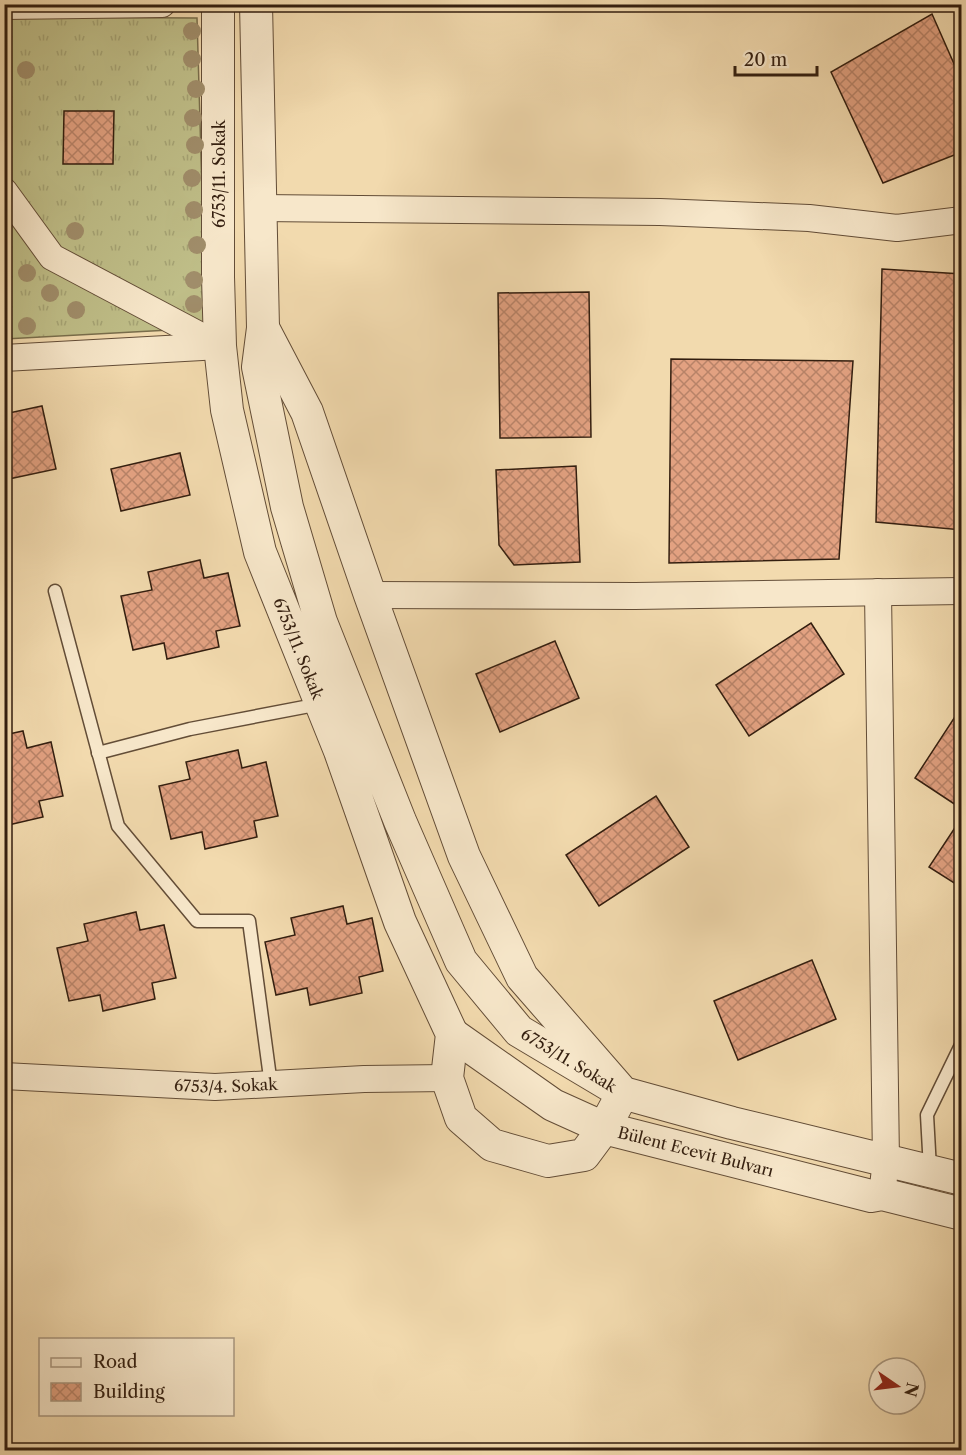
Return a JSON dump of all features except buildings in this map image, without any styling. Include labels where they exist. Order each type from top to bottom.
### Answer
[{"type":"street","points":[[4,6],[162,4]]},
{"type":"street","name":"6753/11. Sokak","points":[[218,4],[220,346],[227,410],[260,552],[340,751],[400,922],[452,1034],[447,1077],[461,1118],[492,1145],[548,1161],[584,1155],[604,1128],[622,1093],[519,1031],[461,961],[400,821],[321,622],[287,507],[258,367],[263,328],[256,4]]},
{"type":"street","points":[[4,191],[52,257],[220,346]]},
{"type":"street","points":[[260,208],[660,212],[809,218],[897,228],[962,220]]},
{"type":"street","points":[[263,328],[307,412],[464,856],[522,977],[622,1093],[732,1123],[962,1179]]},
{"type":"street","points":[[4,358],[220,346]]},
{"type":"street","points":[[370,595],[635,596],[962,591]]},
{"type":"street","points":[[878,592],[886,1161],[882,1194]]},
{"type":"street","name":"Bülent Ecevit Bulvarı","points":[[452,1034],[553,1105],[604,1128],[871,1196],[882,1194],[962,1214]]},
{"type":"street","name":"6753/4. Sokak","points":[[4,1076],[215,1087],[447,1077]]},
{"type":"lane","points":[[55,591],[118,826],[198,921],[249,921],[271,1085]]},
{"type":"lane","points":[[98,753],[190,729],[321,704]]},
{"type":"lane","points":[[930,1171],[927,1115],[962,1043]]},
{"type":"green space","points":[[5,17],[197,18],[206,328],[5,339]]}]
